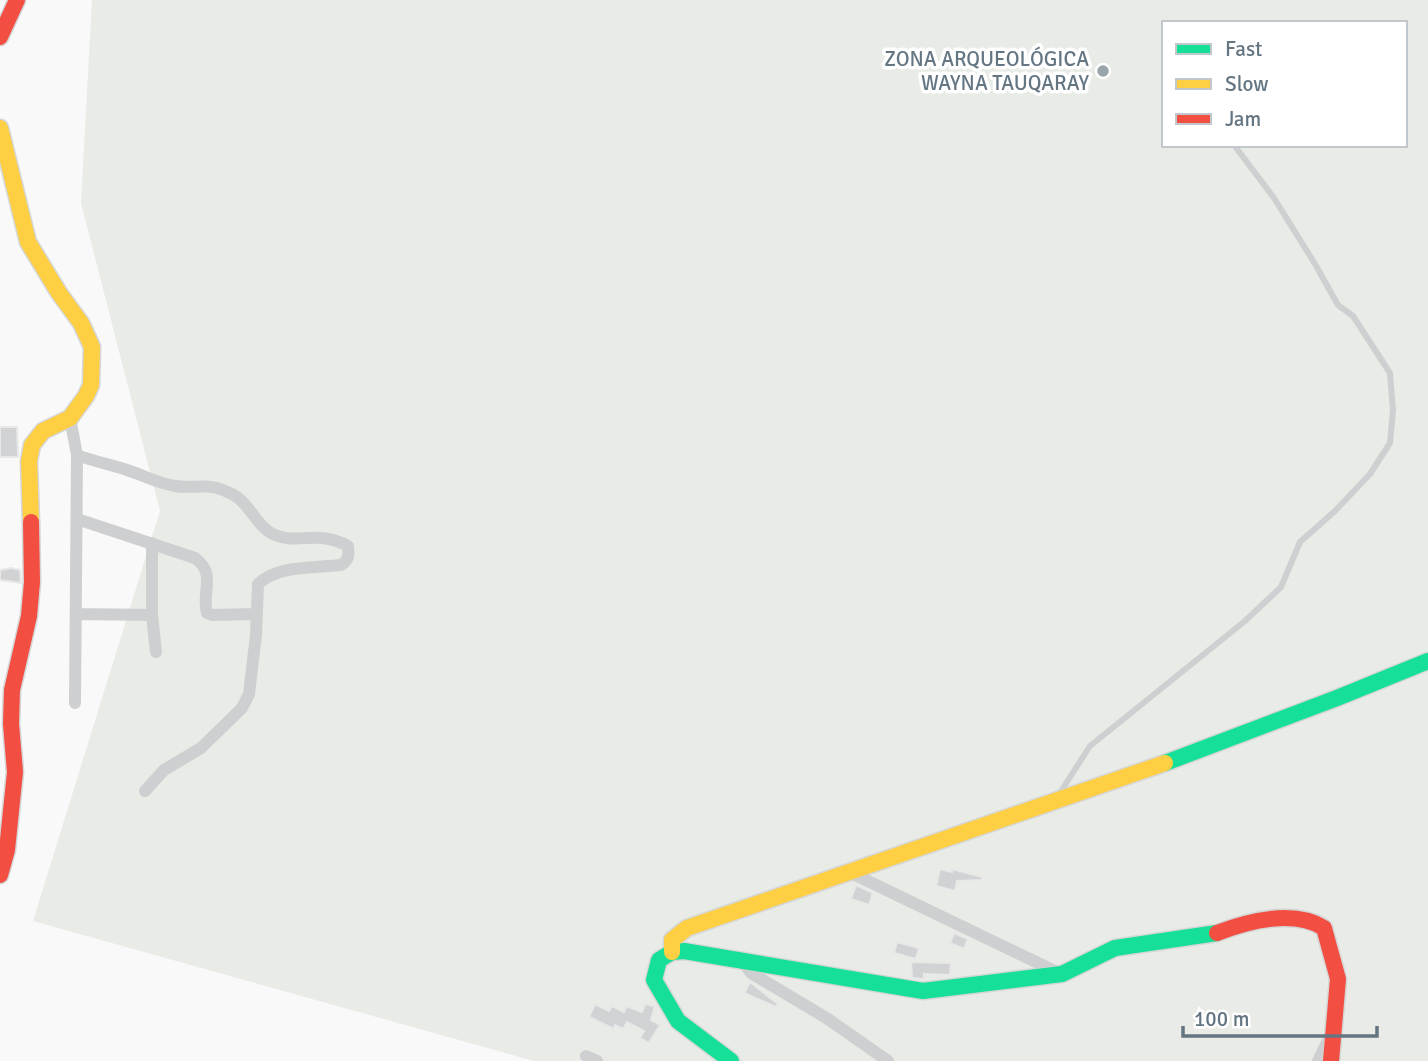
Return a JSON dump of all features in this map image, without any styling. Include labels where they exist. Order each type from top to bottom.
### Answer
[{"type":"street","points":[[0,37],[17,0]]},
{"type":"street","points":[[0,128],[27,242],[81,323],[92,346],[91,385],[86,396],[70,418],[43,431],[32,444],[29,461],[32,582],[29,617],[12,690],[11,724],[15,772],[7,850],[0,875]]},
{"type":"street","points":[[70,418],[78,455],[75,703]]},
{"type":"street","points":[[78,455],[127,470],[147,480],[178,487],[201,485],[219,488],[238,498],[264,528],[274,535],[285,538],[335,538],[348,546],[349,554],[341,565],[278,572],[258,584],[256,635],[249,694],[242,708],[201,748],[164,770],[145,792]]},
{"type":"street","points":[[77,519],[177,551],[204,565],[207,572],[207,613],[256,614]]},
{"type":"street","points":[[152,543],[152,615],[156,652]]},
{"type":"street","points":[[76,614],[152,615]]},
{"type":"street","points":[[672,952],[670,945],[674,936],[687,928],[1210,747],[1346,696],[1428,661]]},
{"type":"street","points":[[847,871],[1062,974]]},
{"type":"street","points":[[731,1061],[678,1021],[654,980],[659,960],[672,952],[684,951],[923,991],[1062,974],[1115,948],[1212,935],[1242,923],[1292,918],[1312,921],[1324,928],[1338,979],[1331,1061]]},
{"type":"street","points":[[741,961],[751,973],[828,1019],[888,1061]]},
{"type":"street","points":[[1318,1061],[1334,1026]]},
{"type":"lane","points":[[1055,801],[1090,746],[1245,621],[1281,587],[1300,542],[1335,511],[1370,474],[1390,443],[1393,410],[1390,373],[1353,316],[1338,305],[1273,198],[1235,147]]},
{"type":"shaded area","points":[[92,0],[1428,0],[1428,1061],[534,1061],[33,921],[160,511],[81,203]]},
{"type":"building","points":[[0,427],[17,427],[18,457],[0,457]]},
{"type":"building","points":[[0,570],[20,570],[21,583],[0,580]]},
{"type":"building","points":[[940,869],[952,872],[952,869],[982,877],[982,880],[957,881],[955,891],[936,886]]},
{"type":"building","points":[[856,885],[873,893],[869,905],[851,899]]},
{"type":"building","points":[[954,933],[968,939],[964,949],[950,943]]},
{"type":"building","points":[[897,942],[919,948],[916,959],[894,953]]},
{"type":"building","points":[[911,962],[951,963],[950,975],[924,974],[924,979],[912,978]]},
{"type":"building","points":[[750,982],[778,1004],[776,1007],[744,993]]},
{"type":"building","points":[[595,1004],[609,1011],[612,1006],[624,1012],[626,1006],[642,1012],[645,1004],[655,1006],[651,1020],[660,1025],[649,1043],[640,1038],[644,1031],[627,1022],[623,1029],[615,1025],[614,1029],[589,1017]]},
{"type":"traffic: fast","points":[[1165,763],[1428,661]]},
{"type":"traffic: fast","points":[[731,1061],[678,1021],[654,980],[659,960],[672,952],[684,951],[923,991],[1062,974],[1115,948],[1217,933]]},
{"type":"traffic: slow","points":[[0,128],[28,242],[81,323],[92,347],[91,385],[86,396],[70,418],[43,431],[32,445],[29,461],[31,522]]},
{"type":"traffic: slow","points":[[672,952],[672,940],[687,928],[1165,763]]},
{"type":"traffic: jam","points":[[0,37],[17,0]]},
{"type":"traffic: jam","points":[[0,875],[7,850],[15,772],[11,724],[12,690],[29,616],[32,582],[31,522]]},
{"type":"traffic: jam","points":[[1217,933],[1243,924],[1285,918],[1312,922],[1324,928],[1338,979],[1331,1061]]},
{"type":"place","name":"ZONA ARQUEOLÓGICA WAYNA TAUQARAY","points":[[1103,71]]}]
